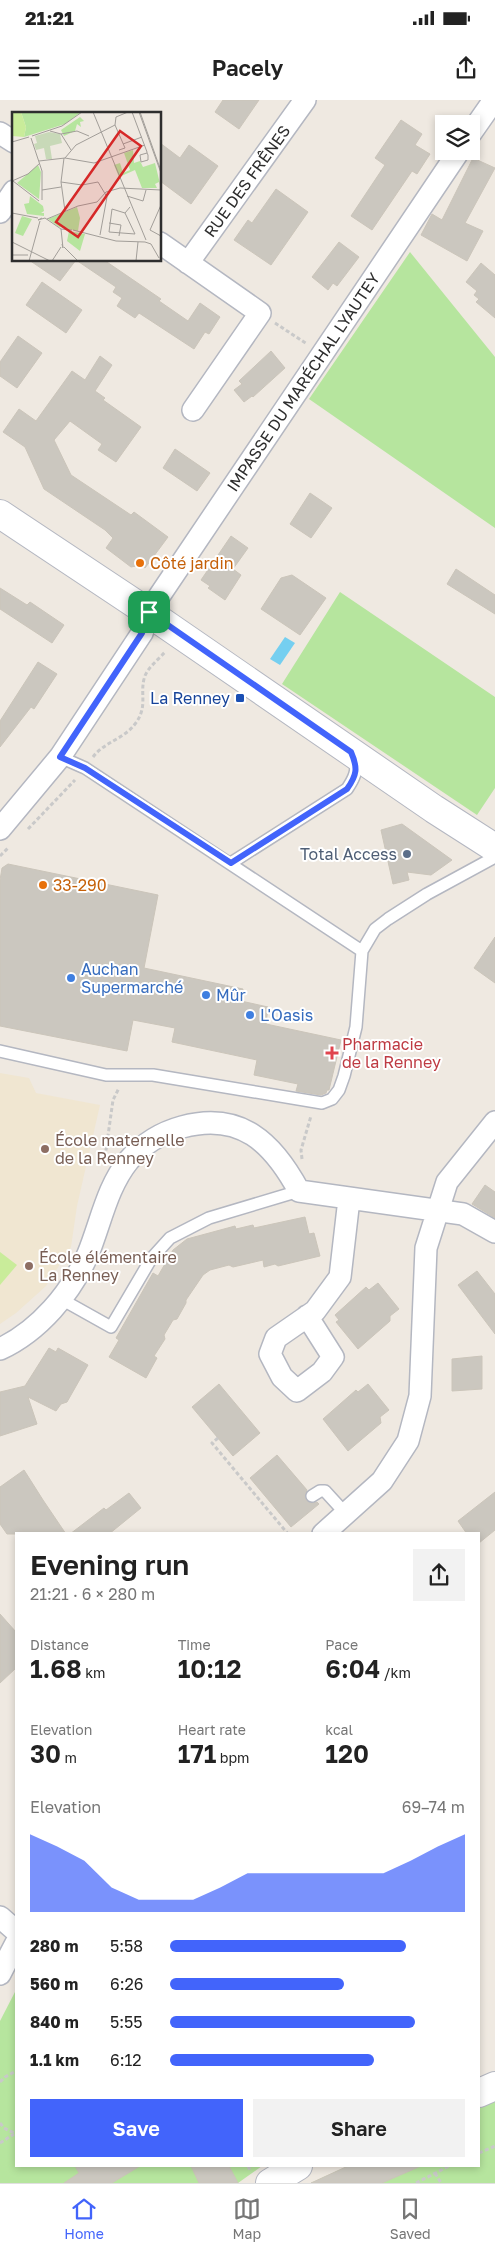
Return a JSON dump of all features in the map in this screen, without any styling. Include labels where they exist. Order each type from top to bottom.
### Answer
[{"type":"main road","points":[[0,514],[149,612],[351,752],[494,848]]},
{"type":"main road","points":[[480,2093],[495,2086]]},
{"type":"main road","points":[[271,2183],[296,2167]]},
{"type":"street","name":"RUE DES FRÊNES","points":[[188,262],[305,100]]},
{"type":"street","points":[[480,120],[494,100]]},
{"type":"street","points":[[0,133],[12,141]]},
{"type":"street","name":"IMPASSE DU MARÉCHAL LYAUTEY","points":[[0,829],[60,757],[142,633],[149,612],[453,160]]},
{"type":"street","points":[[0,212],[12,194]]},
{"type":"street","points":[[161,244],[260,313],[193,410]]},
{"type":"street","points":[[0,1350],[47,1315],[61,1300],[87,1255],[116,1178],[141,1147],[161,1134],[202,1122],[217,1122],[248,1131],[266,1144],[306,1192],[463,1214],[495,1232]]},
{"type":"street","points":[[324,1532],[382,1480],[408,1442],[420,1396],[426,1248],[447,1182],[495,1122]]},
{"type":"street","points":[[308,1316],[315,1311],[340,1277],[349,1199]]},
{"type":"street","points":[[0,1917],[15,1930]]},
{"type":"street","points":[[0,1974],[15,1945]]},
{"type":"lane","points":[[231,863],[333,796],[347,789],[354,779],[356,764],[351,752]]},
{"type":"lane","points":[[60,757],[85,768],[362,951]]},
{"type":"lane","points":[[0,1051],[106,1075],[153,1075],[322,1104],[332,1099],[340,1090],[356,1026],[362,951],[375,929],[494,848]]},
{"type":"lane","points":[[61,1300],[111,1327],[152,1259],[170,1238],[209,1218],[306,1192]]},
{"type":"lane","points":[[312,1496],[320,1491],[325,1491],[346,1514]]},
{"type":"path","points":[[260,313],[322,353]]},
{"type":"path","points":[[116,1178],[104,1167],[113,1100],[124,1076]]},
{"type":"path","points":[[306,1192],[301,1150],[314,1104]]},
{"type":"path","points":[[218,1438],[212,1443],[286,1532]]},
{"type":"path","points":[[0,2082],[15,2072]]},
{"type":"path","points":[[0,2123],[15,2134],[0,2143]]},
{"type":"path","points":[[480,2153],[495,2146]]},
{"type":"path","points":[[416,2183],[447,2167]]},
{"type":"path","points":[[435,2173],[442,2183]]},
{"type":"shaded area","name":"École maternelle de la Renney","points":[[0,1073],[29,1078],[36,1093],[100,1105],[77,1206],[71,1247],[46,1286],[16,1313],[0,1324]]},
{"type":"green space","points":[[410,252],[495,357],[495,528],[309,399]]},
{"type":"green space","points":[[340,592],[495,697],[495,788],[477,815],[282,684]]},
{"type":"green space","points":[[0,1252],[17,1265],[0,1285]]},
{"type":"green space","points":[[15,1992],[15,2167],[261,2167],[238,2183],[0,2183],[0,2021]]},
{"type":"green space","points":[[495,2100],[495,2183],[311,2183],[346,2167],[480,2167],[480,2107]]},
{"type":"water","points":[[285,637],[295,643],[280,665],[270,659]]},
{"type":"building","points":[[223,100],[259,100],[239,129],[215,112]]},
{"type":"building","points":[[401,120],[422,134],[415,145],[430,154],[417,174],[412,171],[372,230],[351,216],[385,165],[375,158]]},
{"type":"building","points":[[161,144],[180,158],[189,145],[218,166],[191,204],[161,182]]},
{"type":"building","points":[[472,160],[477,160],[495,168],[465,223],[483,231],[467,261],[421,235],[432,214],[442,220]]},
{"type":"building","points":[[276,189],[308,212],[271,265],[234,240],[248,220],[252,223]]},
{"type":"building","points":[[339,242],[359,257],[337,286],[333,283],[328,290],[312,277]]},
{"type":"building","points":[[30,261],[75,261],[60,281]]},
{"type":"building","points":[[77,261],[105,261],[161,299],[159,301],[188,321],[200,303],[220,317],[209,334],[205,332],[194,349],[139,313],[135,318],[117,306],[122,298],[113,292],[116,287]]},
{"type":"building","points":[[481,263],[495,275],[495,318],[476,302],[479,299],[474,295],[477,291],[466,282]]},
{"type":"building","points":[[42,282],[82,310],[66,333],[26,305]]},
{"type":"building","points":[[18,336],[42,353],[17,388],[0,376],[0,362]]},
{"type":"building","points":[[271,351],[285,368],[253,397],[244,402],[234,390],[242,384],[239,381]]},
{"type":"building","points":[[100,356],[112,365],[95,391],[105,398],[103,400],[141,427],[116,462],[98,450],[102,444],[70,421],[54,440],[71,475],[131,515],[134,512],[168,537],[145,568],[141,565],[131,567],[106,548],[113,538],[105,530],[44,489],[25,447],[3,432],[19,409],[36,421],[72,371],[85,380]]},
{"type":"building","points":[[175,449],[210,473],[197,491],[163,468]]},
{"type":"building","points":[[310,493],[332,508],[311,538],[290,524]]},
{"type":"building","points":[[231,536],[248,548],[233,569],[241,575],[225,600],[208,588],[210,586],[201,580]]},
{"type":"building","points":[[456,569],[495,595],[495,614],[447,584]]},
{"type":"building","points":[[292,575],[326,598],[300,635],[261,609],[281,578]]},
{"type":"building","points":[[0,588],[27,605],[30,602],[64,625],[52,643],[0,609]]},
{"type":"building","points":[[38,662],[57,674],[34,709],[31,707],[0,747],[0,721]]},
{"type":"building","points":[[402,824],[452,860],[431,875],[407,872],[409,880],[393,884],[381,830]]},
{"type":"building","name":"Auchan Supermarché","points":[[8,864],[158,895],[144,968],[243,989],[241,1001],[268,1007],[266,1024],[341,1040],[329,1090],[321,1095],[296,1091],[298,1084],[254,1075],[257,1060],[172,1042],[175,1028],[133,1020],[127,1051],[0,1026],[0,880],[2,868]]},
{"type":"building","points":[[495,937],[495,983],[474,968]]},
{"type":"building","points":[[485,1185],[495,1192],[495,1218],[472,1204]]},
{"type":"building","points":[[305,1217],[309,1234],[314,1233],[320,1256],[278,1266],[275,1264],[264,1267],[263,1260],[210,1270],[203,1275],[186,1300],[177,1319],[173,1320],[164,1335],[165,1339],[154,1356],[157,1358],[146,1378],[109,1357],[119,1340],[116,1338],[153,1273],[158,1276],[173,1250],[187,1239],[235,1226],[236,1229],[253,1225],[254,1228]]},
{"type":"building","points":[[477,1271],[495,1294],[495,1334],[458,1285]]},
{"type":"building","points":[[378,1283],[399,1309],[390,1316],[390,1321],[358,1349],[336,1322],[339,1320],[335,1315],[366,1287],[369,1290]]},
{"type":"building","points":[[49,1348],[56,1352],[58,1348],[88,1365],[67,1402],[61,1404],[56,1411],[28,1397],[37,1424],[0,1436],[0,1392],[25,1386]]},
{"type":"building","points":[[482,1356],[482,1389],[452,1391],[452,1359]]},
{"type":"building","points":[[219,1384],[260,1433],[233,1456],[192,1407]]},
{"type":"building","points":[[368,1384],[389,1410],[380,1417],[381,1423],[348,1451],[323,1419],[356,1390],[358,1392]]},
{"type":"building","points":[[277,1455],[307,1490],[306,1500],[319,1504],[291,1527],[250,1478]]},
{"type":"building","points":[[24,1470],[65,1532],[15,1532],[15,1534],[7,1534],[0,1524],[0,1487]]},
{"type":"building","points":[[495,1492],[495,1530],[480,1542],[480,1532],[466,1532],[458,1521]]},
{"type":"building","points":[[129,1493],[141,1508],[111,1532],[73,1532],[104,1508],[106,1510]]},
{"type":"building","points":[[0,1614],[15,1631],[15,1669],[0,1683]]},
{"type":"building","points":[[76,2167],[138,2167],[112,2183],[64,2183],[79,2173]]},
{"type":"building","points":[[191,2167],[230,2167],[238,2183],[199,2183]]},
{"type":"building","points":[[346,2167],[419,2167],[382,2183],[311,2183]]},
{"type":"place","name":"Côté jardin","points":[[140,563]]},
{"type":"place","name":"La Renney","points":[[240,698]]},
{"type":"place","name":"Total Access","points":[[407,854]]},
{"type":"place","name":"33-290","points":[[43,885]]},
{"type":"place","name":"Auchan Supermarché","points":[[71,978]]},
{"type":"place","name":"Mûr","points":[[206,995]]},
{"type":"place","name":"L'Oasis","points":[[250,1015]]},
{"type":"place","name":"Pharmacie de la Renney","points":[[332,1053]]},
{"type":"place","name":"École maternelle de la Renney","points":[[45,1149]]},
{"type":"place","name":"École élémentaire La Renney","points":[[29,1266]]},
{"type":"route","points":[[149,612],[351,752],[356,764],[354,779],[347,789],[333,796],[231,863],[85,768],[60,757],[142,633],[149,612]]}]
